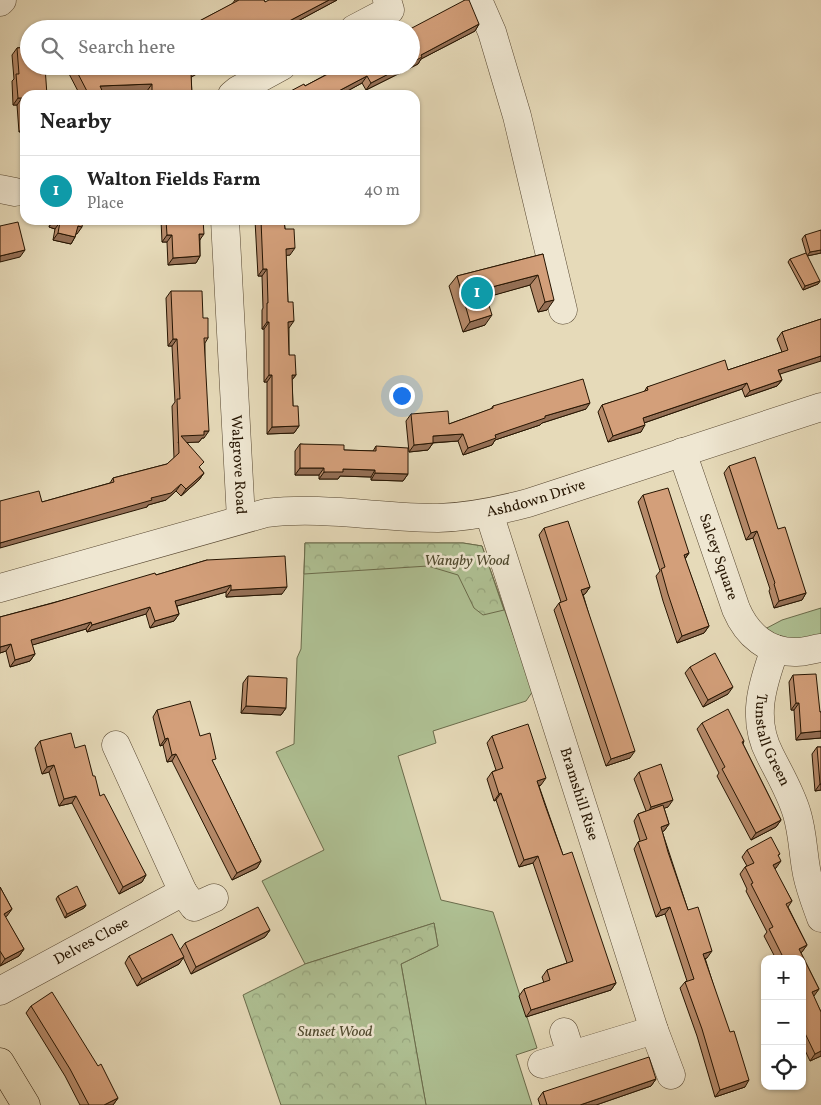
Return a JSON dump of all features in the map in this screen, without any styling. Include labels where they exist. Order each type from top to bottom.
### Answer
[{"type":"main road","points":[[0,1062],[26,1105]]},
{"type":"street","points":[[478,0],[492,32],[514,108],[563,310]]},
{"type":"street","points":[[369,20],[396,3]]},
{"type":"street","points":[[238,90],[266,75]]},
{"type":"street","name":"Walgrove Road","points":[[0,588],[241,519],[225,225]]},
{"type":"street","name":"Ashdown Drive","points":[[241,519],[266,513],[293,510],[438,518],[489,513],[528,503],[821,408]]},
{"type":"street","name":"Salcey Square","points":[[682,452],[741,620],[759,641],[775,649]]},
{"type":"street","name":"Bramshill Rise","points":[[489,513],[654,1030],[671,1075]]},
{"type":"street","points":[[775,649],[797,652],[821,648]]},
{"type":"street","name":"Tunstall Green","points":[[775,649],[764,679],[759,712],[760,732],[769,753],[789,789],[798,815],[814,874],[821,918]]},
{"type":"street","points":[[116,745],[163,823],[183,892],[194,907],[214,898]]},
{"type":"street","name":"Delves Close","points":[[0,991],[183,892]]},
{"type":"street","points":[[542,1064],[568,1043],[654,1030]]},
{"type":"green space","points":[[305,543],[463,543],[482,546],[533,691],[526,701],[433,731],[436,743],[398,756],[441,900],[493,912],[537,1048],[516,1055],[532,1105],[426,1105],[401,964],[438,946],[434,923],[305,964],[262,881],[324,850],[276,752],[294,744],[297,658],[301,649]]},
{"type":"green space","name":"Wangby Wood","points":[[305,543],[463,543],[482,546],[504,610],[483,615],[474,608],[458,575],[428,566],[304,574]]},
{"type":"green space","points":[[821,608],[821,638],[783,640],[765,629],[782,620]]},
{"type":"green space","name":"Sunset Wood","points":[[434,923],[438,946],[401,964],[426,1105],[281,1105],[243,995],[305,964]]},
{"type":"building","points":[[239,0],[264,0],[265,2],[269,0],[329,0],[291,20],[201,20]]},
{"type":"building","points":[[465,0],[469,0],[479,24],[421,55],[422,57],[420,58],[420,24]]},
{"type":"building","points":[[17,48],[20,48],[20,75],[46,75],[47,90],[20,90],[20,98],[18,98],[16,74],[19,74]]},
{"type":"building","points":[[79,75],[191,75],[192,90],[152,90],[152,84],[100,86],[102,90],[86,90]]},
{"type":"building","points":[[326,75],[387,75],[371,83],[367,76],[340,90],[293,90],[304,84],[305,86]]},
{"type":"building","points":[[18,222],[25,250],[0,256],[0,226]]},
{"type":"building","points":[[59,225],[82,225],[82,227],[78,226],[75,237],[58,233]]},
{"type":"building","points":[[166,225],[203,225],[204,234],[199,234],[200,256],[173,258],[172,235],[167,235]]},
{"type":"building","points":[[261,225],[285,225],[285,229],[294,229],[295,248],[286,249],[288,302],[293,302],[294,321],[288,322],[289,355],[295,355],[296,375],[292,375],[293,406],[298,406],[299,426],[272,427],[272,375],[269,375],[269,322],[267,322],[267,269],[263,269]]},
{"type":"building","points":[[821,230],[821,250],[810,252],[805,235]]},
{"type":"building","points":[[806,253],[820,281],[805,286],[790,259]]},
{"type":"building","points":[[543,254],[554,300],[545,302],[538,275],[484,289],[492,315],[470,322],[457,276]]},
{"type":"building","points":[[171,291],[202,291],[203,318],[208,318],[208,338],[204,338],[209,431],[204,431],[204,435],[181,436],[204,462],[199,467],[204,473],[186,489],[181,484],[171,493],[151,498],[152,500],[0,543],[0,501],[39,491],[42,502],[114,482],[113,478],[167,464],[179,453],[177,399],[180,399],[177,339],[173,339]]},
{"type":"building","points":[[821,319],[821,356],[778,370],[782,380],[750,391],[747,383],[643,418],[645,425],[613,436],[602,405],[648,390],[647,387],[725,360],[728,370],[788,350],[782,332]]},
{"type":"building","points":[[583,379],[590,403],[545,416],[545,418],[495,435],[496,438],[468,448],[463,434],[433,436],[433,443],[414,445],[411,414],[448,411],[449,424],[493,408],[493,406]]},
{"type":"building","points":[[300,444],[344,445],[344,450],[376,451],[376,446],[408,448],[408,474],[375,473],[375,470],[343,469],[343,472],[324,472],[324,468],[300,468]]},
{"type":"building","points":[[755,457],[778,529],[785,527],[806,593],[779,601],[775,583],[757,531],[751,533],[729,466]]},
{"type":"building","points":[[668,488],[689,553],[684,555],[709,626],[682,636],[661,569],[665,567],[643,495]]},
{"type":"building","points":[[568,521],[590,587],[581,590],[635,751],[611,759],[559,603],[567,600],[544,528]]},
{"type":"building","points":[[285,556],[287,587],[231,590],[231,585],[175,601],[179,614],[155,621],[150,607],[92,625],[91,622],[31,640],[35,654],[15,660],[11,644],[0,647],[0,617],[207,560]]},
{"type":"building","points":[[715,653],[733,687],[708,700],[690,667]]},
{"type":"building","points":[[816,674],[821,712],[821,731],[801,733],[799,703],[796,703],[793,675]]},
{"type":"building","points":[[248,676],[287,678],[286,708],[246,706]]},
{"type":"building","points":[[190,701],[200,736],[210,733],[216,759],[212,760],[261,861],[237,873],[176,754],[172,755],[168,738],[165,739],[157,710]]},
{"type":"building","points":[[728,709],[744,741],[742,742],[781,820],[756,833],[722,769],[725,767],[702,723]]},
{"type":"building","points":[[528,724],[546,778],[537,781],[545,805],[563,855],[572,852],[616,983],[531,1010],[524,989],[550,980],[547,970],[573,961],[538,856],[524,860],[492,772],[503,768],[492,736]]},
{"type":"building","points":[[71,733],[75,748],[85,745],[100,796],[104,794],[146,875],[123,887],[76,796],[64,799],[54,765],[47,767],[40,741]]},
{"type":"building","points":[[817,747],[821,747],[821,784],[820,784]]},
{"type":"building","points":[[661,764],[673,800],[651,807],[639,772]]},
{"type":"building","points":[[663,805],[669,824],[661,827],[668,852],[688,910],[698,907],[712,951],[703,954],[730,1032],[734,1031],[749,1080],[720,1090],[702,1029],[685,982],[694,979],[670,907],[661,910],[638,842],[647,839],[638,814]]},
{"type":"building","points":[[771,837],[780,854],[778,855],[781,861],[773,865],[792,901],[786,904],[807,945],[799,949],[802,955],[782,955],[769,929],[773,927],[751,884],[753,883],[745,867],[754,863],[747,850]]},
{"type":"building","points":[[77,886],[86,905],[67,914],[58,896]]},
{"type":"building","points":[[0,887],[12,909],[4,914],[24,949],[5,959],[0,951]]},
{"type":"building","points":[[258,907],[270,930],[196,967],[185,943]]},
{"type":"building","points":[[172,934],[184,957],[142,979],[129,956]]},
{"type":"building","points":[[806,963],[819,989],[812,992],[821,1012],[821,1051],[815,1054],[806,1035]]},
{"type":"building","points":[[52,992],[98,1066],[101,1064],[118,1098],[104,1105],[89,1105],[70,1069],[31,1006]]},
{"type":"building","points":[[649,1057],[656,1079],[580,1105],[547,1105],[543,1092]]},
{"type":"place","name":"Walton Fields Farm","points":[[477,293]]}]
